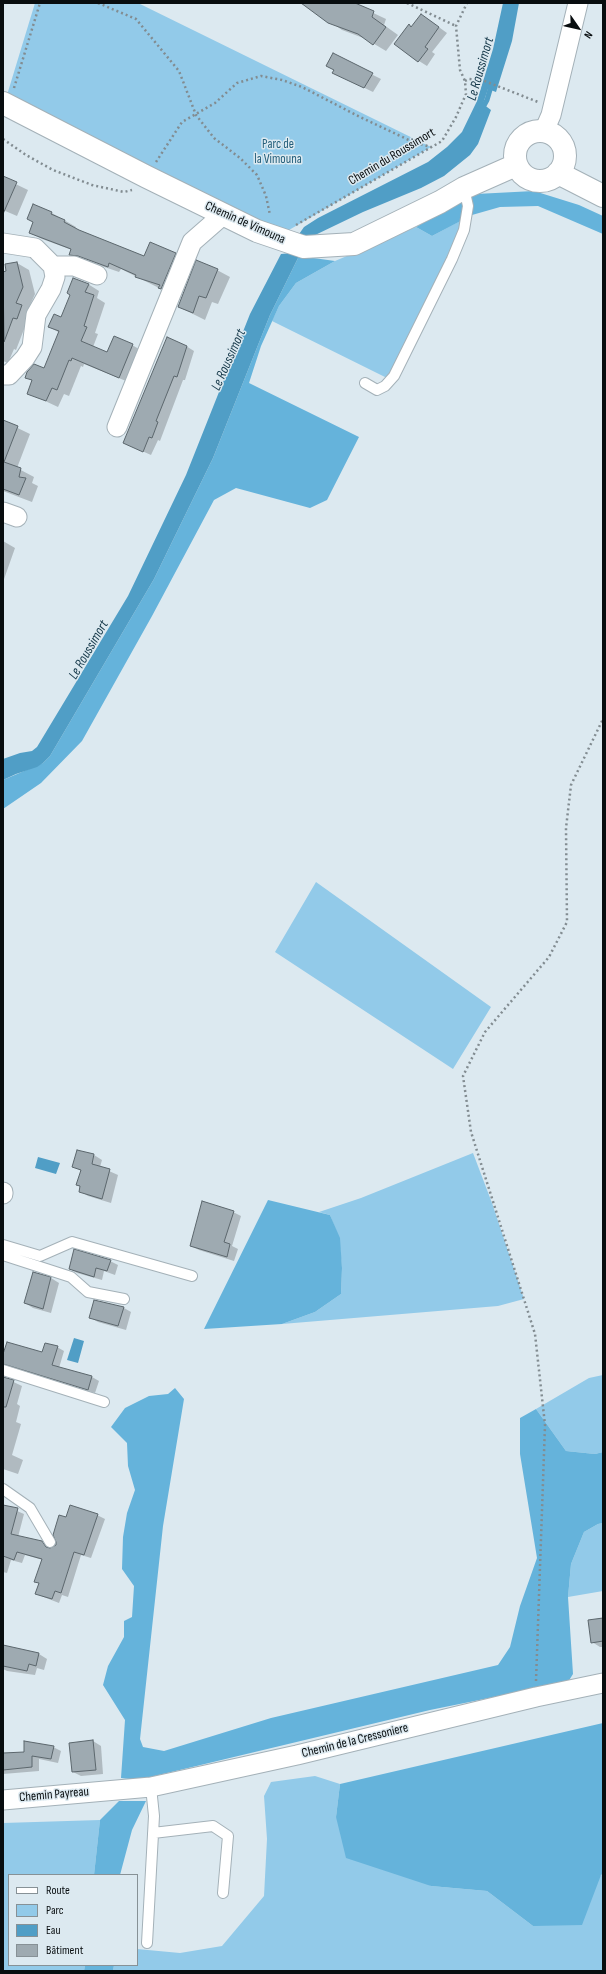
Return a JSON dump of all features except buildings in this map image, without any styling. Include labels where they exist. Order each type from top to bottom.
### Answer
[{"type":"street","points":[[544,131],[552,107],[578,3]]},
{"type":"street","name":"Chemin de Vimouna","points":[[8,98],[146,177],[257,231],[295,238],[354,244],[440,202],[464,188],[516,164]]},
{"type":"street","points":[[544,131],[556,137],[564,148],[564,161],[558,173],[548,180],[535,180],[523,175],[516,164],[515,150],[523,137],[530,133],[544,131]]},
{"type":"street","points":[[558,173],[603,196]]},
{"type":"street","points":[[117,427],[192,242],[224,214]]},
{"type":"street","points":[[3,243],[35,248],[53,266],[55,277],[51,289],[36,315],[32,347],[25,358],[9,375],[3,375]]},
{"type":"street","points":[[53,266],[74,266],[97,275]]},
{"type":"street","name":"Chemin de la Cressoniere","points":[[105,1791],[151,1787],[297,1755],[536,1697],[603,1683]]},
{"type":"street","name":"Chemin Payreau","points":[[3,1800],[105,1791]]},
{"type":"lane","points":[[366,383],[377,390],[385,386],[397,369],[464,230],[468,206],[464,188]]},
{"type":"lane","points":[[3,1245],[40,1256],[72,1242],[192,1276]]},
{"type":"lane","points":[[3,1255],[71,1277],[88,1292],[124,1299]]},
{"type":"lane","points":[[3,1370],[104,1402]]},
{"type":"lane","points":[[3,1489],[30,1508],[50,1542]]},
{"type":"lane","points":[[147,1943],[154,1816],[151,1787]]},
{"type":"lane","points":[[153,1833],[214,1826],[228,1836],[222,1893]]},
{"type":"path","points":[[8,98],[40,3]]},
{"type":"path","points":[[98,3],[136,19],[179,71],[196,115],[214,138],[240,158],[257,175],[266,196],[268,214],[273,218]]},
{"type":"path","points":[[407,3],[456,26],[467,3]]},
{"type":"path","name":"Chemin du Roussimort","points":[[295,238],[442,141],[456,117],[466,94],[465,81],[460,70],[456,26]]},
{"type":"path","points":[[196,115],[215,103],[237,83],[261,76],[282,80],[302,87],[412,142],[431,148]]},
{"type":"path","points":[[465,81],[469,79],[482,80],[552,107]]},
{"type":"path","points":[[536,1697],[545,1425],[536,1342],[535,1334],[471,1132],[463,1076],[485,1032],[549,957],[567,922],[566,828],[571,785],[603,719]]},
{"type":"green space","name":"Parc de la Vimouna","points":[[35,3],[138,3],[431,147],[289,230],[260,224],[7,95]]},
{"type":"green space","points":[[462,220],[457,239],[387,378],[272,321],[279,306],[296,283],[335,261],[416,227],[432,236]]},
{"type":"green space","points":[[316,882],[491,1007],[453,1069],[275,952]]},
{"type":"green space","points":[[473,1153],[492,1203],[524,1299],[498,1306],[282,1324],[315,1312],[341,1294],[342,1268],[339,1238],[330,1215],[319,1212],[361,1198]]},
{"type":"green space","points":[[603,1375],[603,1452],[595,1454],[566,1451],[536,1409],[589,1378]]},
{"type":"green space","points":[[603,1523],[603,1591],[568,1597],[571,1564],[584,1532],[598,1524]]},
{"type":"green space","points":[[315,1776],[340,1784],[336,1817],[431,1886],[487,1891],[533,1926],[603,1874],[603,1971],[113,1971],[114,1966],[138,1966],[138,1949],[180,1953],[222,1946],[264,1896],[267,1839],[264,1796],[271,1782]]},
{"type":"green space","points":[[100,1820],[94,1874],[8,1874],[8,1966],[85,1966],[84,1971],[3,1971],[3,1823]]},
{"type":"shaded area","points":[[534,191],[579,205],[603,216],[603,234],[538,206],[500,207],[472,215],[432,236],[416,227],[476,194]]},
{"type":"shaded area","points":[[299,256],[335,261],[296,283],[279,306],[261,346],[249,383],[359,437],[327,500],[310,508],[236,488],[214,500],[152,616],[82,741],[41,783],[3,809],[3,780],[43,763],[50,756],[154,579],[213,458],[270,315]]},
{"type":"shaded area","points":[[268,1200],[330,1215],[340,1238],[342,1268],[341,1294],[315,1312],[282,1324],[204,1329]]},
{"type":"shaded area","points":[[175,1388],[184,1399],[163,1526],[140,1739],[143,1747],[164,1751],[271,1718],[498,1665],[510,1647],[520,1606],[537,1558],[520,1454],[520,1418],[536,1409],[566,1451],[595,1454],[603,1452],[603,1523],[598,1524],[584,1532],[571,1564],[568,1597],[573,1674],[568,1682],[430,1710],[138,1780],[121,1778],[125,1720],[103,1685],[108,1666],[124,1637],[124,1621],[132,1617],[134,1586],[122,1569],[123,1537],[127,1513],[135,1490],[128,1466],[127,1443],[111,1427],[125,1408],[149,1396],[168,1394]]},
{"type":"shaded area","points":[[603,1723],[603,1874],[601,1875],[582,1925],[533,1926],[487,1891],[431,1886],[346,1858],[336,1817],[340,1784]]},
{"type":"shaded area","points":[[119,1801],[146,1801],[132,1830],[120,1874],[94,1874],[100,1820]]},
{"type":"shaded area","points":[[85,1966],[114,1966],[113,1971],[84,1971]]},
{"type":"water","points":[[503,3],[519,3],[512,41],[496,92],[488,89],[483,104],[491,110],[478,144],[470,155],[444,176],[421,188],[363,212],[311,237],[297,237],[304,227],[318,218],[428,162],[447,147],[462,132],[477,101],[493,49]]},
{"type":"water","points":[[292,253],[299,256],[270,315],[213,458],[154,579],[50,756],[37,767],[3,780],[3,759],[20,753],[32,751],[37,747],[128,596],[186,475],[250,314],[281,254]]},
{"type":"water","points":[[38,1157],[60,1163],[56,1174],[35,1168]]},
{"type":"water","points":[[74,1338],[84,1341],[78,1363],[67,1360]]},
{"type":"waterway","name":"Le Roussimort","points":[[481,111],[487,100],[492,83]]}]
